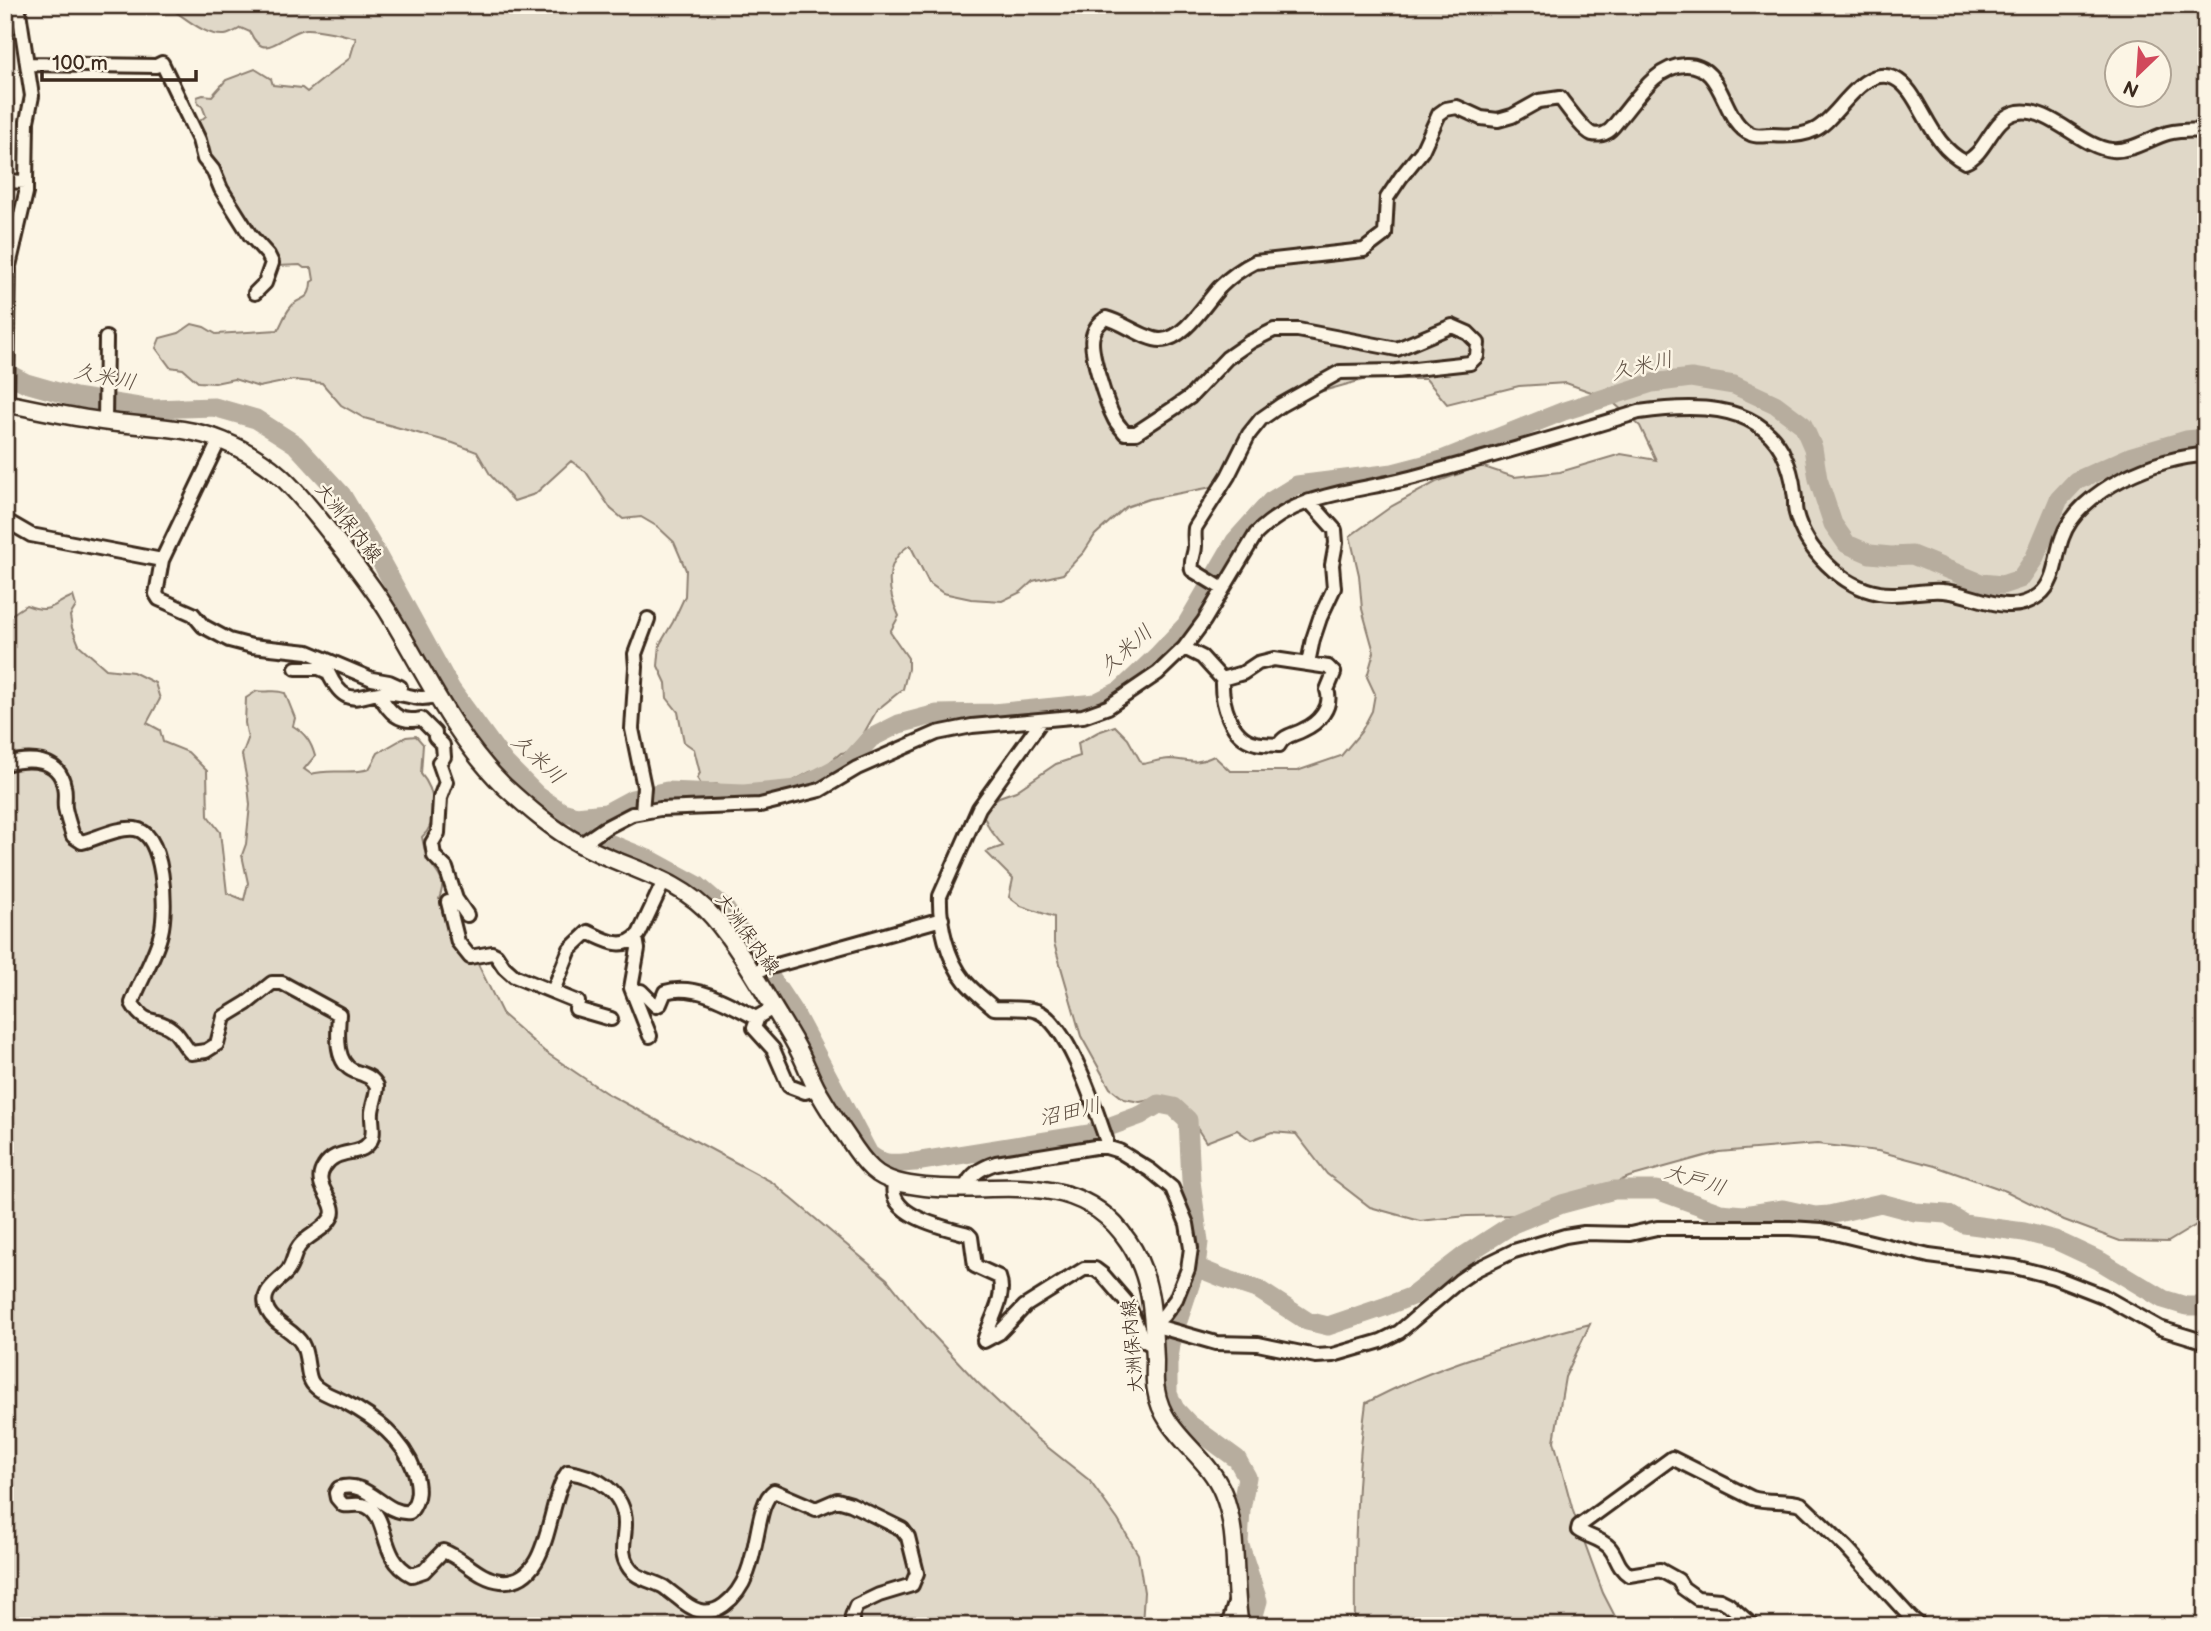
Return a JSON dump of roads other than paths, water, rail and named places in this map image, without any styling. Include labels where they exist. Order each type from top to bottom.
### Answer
[{"type":"main road","name":"大洲保内線","points":[[6,399],[105,419],[197,432],[220,439],[269,466],[293,485],[354,563],[386,608],[456,728],[499,781],[554,828],[685,892],[715,919],[755,971],[817,1088],[859,1155],[873,1170],[895,1182],[936,1188],[1032,1188],[1057,1191],[1098,1210],[1118,1228],[1142,1266],[1161,1327],[1154,1346],[1156,1390],[1161,1410],[1171,1428],[1209,1469],[1222,1489],[1229,1510],[1240,1626]]},
{"type":"street","points":[[6,399],[9,266],[26,193],[27,121],[32,96],[18,5]]},
{"type":"street","points":[[27,64],[156,66],[162,63],[199,141],[204,159],[214,170],[221,189],[250,235],[272,263],[265,283],[255,293]]},
{"type":"street","points":[[1220,588],[1192,570],[1190,562],[1195,544],[1195,528],[1228,476],[1248,434],[1261,419],[1340,372],[1396,371],[1470,363],[1477,356],[1478,343],[1468,333],[1452,326],[1397,349],[1298,330],[1274,330],[1227,358],[1190,397],[1136,433],[1125,433],[1116,422],[1105,394],[1093,356],[1092,336],[1099,323],[1106,318],[1159,340],[1170,338],[1182,331],[1219,288],[1239,270],[1255,262],[1364,250],[1385,234],[1387,198],[1422,151],[1439,114],[1446,109],[1457,107],[1481,118],[1498,120],[1513,116],[1539,101],[1560,98],[1589,132],[1596,135],[1608,132],[1653,79],[1667,69],[1684,65],[1699,66],[1709,74],[1738,123],[1751,135],[1786,136],[1814,131],[1827,122],[1844,100],[1870,80],[1880,76],[1895,78],[1907,89],[1939,142],[1954,157],[1965,162],[1973,159],[1996,125],[2015,113],[2029,112],[2053,121],[2096,146],[2112,150],[2124,150],[2168,133],[2206,131]]},
{"type":"street","points":[[5,181],[26,182]]},
{"type":"street","points":[[105,419],[106,338]]},
{"type":"street","points":[[583,843],[632,814],[660,809],[760,805],[820,790],[857,768],[937,733],[972,726],[1083,716],[1108,707],[1158,673],[1184,648],[1256,534],[1277,516],[1328,495],[1414,477],[1639,412],[1675,407],[1707,408],[1757,423],[1769,433],[1783,452],[1795,494],[1795,510],[1810,543],[1832,568],[1861,589],[1881,594],[1942,591],[2000,606],[2022,604],[2038,596],[2050,584],[2062,535],[2076,512],[2092,496],[2115,482],[2157,465],[2194,455],[2206,455]]},
{"type":"street","points":[[220,439],[162,561],[156,594],[159,599],[192,614],[216,635],[229,640],[252,646],[308,652],[372,679],[400,687]]},
{"type":"street","points":[[1308,663],[1320,618],[1334,588],[1332,565],[1336,543],[1335,530],[1310,501]]},
{"type":"street","points":[[5,520],[41,538],[162,561]]},
{"type":"street","points":[[642,812],[644,787],[632,729],[635,654],[648,619]]},
{"type":"street","points":[[1184,648],[1202,657],[1222,679],[1226,715],[1239,733],[1254,743],[1279,745],[1282,739],[1306,729],[1319,719],[1327,709],[1330,698],[1327,690],[1334,673],[1328,667],[1274,659],[1222,679]]},
{"type":"street","points":[[296,668],[319,668],[328,672],[334,686],[355,698],[393,692],[417,700],[436,696]]},
{"type":"street","points":[[379,694],[387,709],[409,722],[421,719],[433,729],[435,737],[443,745],[444,757],[439,762],[446,782],[440,798],[439,828],[432,843],[433,852],[440,864],[446,868],[456,899],[467,915]]},
{"type":"street","points":[[1042,720],[979,808],[940,896],[944,935],[964,980],[994,1008],[1027,1009],[1050,1018],[1073,1054],[1106,1143],[1150,1170],[1172,1188],[1187,1224],[1191,1248],[1188,1269],[1175,1299],[1164,1315],[1161,1327],[1216,1343],[1258,1344],[1316,1356],[1344,1353],[1399,1332],[1459,1280],[1514,1251],[1584,1233],[1630,1234],[1657,1228],[1695,1227],[1822,1230],[1928,1256],[2015,1267],[2054,1277],[2103,1296],[2160,1328],[2206,1342]]},
{"type":"street","points":[[5,764],[22,760],[42,761],[58,770],[65,786],[65,807],[73,835],[82,842],[136,829],[147,836],[159,859],[164,908],[161,934],[132,1003],[138,1014],[148,1021],[175,1031],[181,1043],[191,1053],[206,1051],[217,1044],[224,1017],[259,995],[272,983],[282,983],[339,1014],[338,1040],[342,1060],[347,1068],[373,1079],[377,1086],[370,1142],[364,1147],[331,1157],[322,1169],[320,1177],[333,1208],[332,1215],[300,1245],[287,1272],[270,1287],[266,1304],[268,1312],[302,1344],[309,1367],[309,1379],[315,1387],[383,1425],[413,1467],[418,1483],[418,1497],[410,1512],[395,1510],[354,1486],[340,1488],[336,1493],[343,1505],[360,1504],[373,1511],[389,1554],[403,1571],[412,1575],[424,1571],[443,1551],[485,1576],[502,1581],[520,1578],[529,1571],[541,1551],[554,1503],[568,1472],[608,1487],[620,1500],[624,1510],[623,1556],[628,1568],[638,1576],[665,1588],[693,1610],[717,1610],[739,1590],[746,1577],[753,1560],[763,1508],[769,1494],[774,1490],[816,1509],[837,1500],[851,1504],[902,1529],[908,1536],[917,1573],[912,1585],[856,1606],[852,1626]]},
{"type":"street","points":[[650,1036],[631,985],[638,949],[636,938],[664,881]]},
{"type":"street","points":[[448,902],[458,942],[470,957],[492,953],[514,976],[578,1002],[576,1009],[611,1019]]},
{"type":"street","points":[[755,971],[942,919]]},
{"type":"street","points":[[553,991],[570,949],[588,932],[613,943],[624,944],[636,938]]},
{"type":"street","points":[[634,992],[641,991],[656,1006],[660,1004],[665,992],[690,989],[758,1017]]},
{"type":"street","points":[[773,1007],[758,1017],[754,1028],[773,1049],[789,1086],[805,1092],[817,1088]]},
{"type":"street","points":[[965,1188],[970,1178],[984,1167],[996,1163],[1106,1143]]},
{"type":"street","points":[[895,1182],[892,1189],[895,1199],[908,1213],[968,1234],[971,1237],[975,1266],[999,1277],[1001,1293],[984,1341],[999,1333],[1035,1299],[1084,1269],[1091,1268],[1103,1275],[1128,1304],[1143,1340],[1154,1346]]},
{"type":"street","points":[[1753,1626],[1728,1604],[1720,1600],[1697,1598],[1683,1588],[1678,1580],[1660,1570],[1629,1575],[1622,1571],[1607,1545],[1585,1535],[1578,1530],[1579,1526],[1672,1458],[1760,1501],[1801,1504],[1921,1626]]},
{"type":"street","points":[[1228,1626],[1236,1600]]},
{"type":"waterway","name":"久米川","points":[[5,372],[26,383],[75,397],[152,409],[214,407],[256,419],[295,444],[342,495],[451,689],[505,763],[538,796],[562,812],[576,816],[606,813],[632,799],[667,791],[744,794],[797,789],[850,761],[871,738],[899,724],[937,714],[993,713],[1095,703],[1121,690],[1186,625],[1235,541],[1271,501],[1297,485],[1393,473],[1439,461],[1564,411],[1652,383],[1691,378],[1734,385],[1775,404],[1803,425],[1813,448],[1818,479],[1833,524],[1847,544],[1870,554],[1912,555],[1981,583],[2002,585],[2020,579],[2034,559],[2059,499],[2076,481],[2132,456],[2186,440],[2206,438]]},
{"type":"waterway","name":"沼田川","points":[[576,816],[583,827],[604,841],[653,861],[697,885],[726,910],[796,1016],[869,1154],[880,1161],[915,1162],[1089,1134],[1141,1115],[1159,1104],[1174,1107],[1188,1120],[1191,1181],[1199,1242],[1196,1267],[1172,1339],[1168,1364],[1168,1394],[1175,1409],[1189,1424],[1237,1459],[1247,1477],[1239,1543],[1258,1601],[1251,1626]]},
{"type":"waterway","name":"大戸川","points":[[1196,1267],[1259,1290],[1307,1321],[1328,1326],[1412,1296],[1465,1255],[1513,1224],[1562,1204],[1614,1190],[1657,1190],[1720,1213],[1744,1215],[1783,1209],[1815,1216],[1829,1215],[1881,1203],[1915,1212],[1947,1214],[1964,1224],[2024,1232],[2055,1240],[2100,1261],[2163,1299],[2186,1306],[2206,1306]]},
{"type":"railway","points":[[5,16],[13,141],[5,215]]}]
